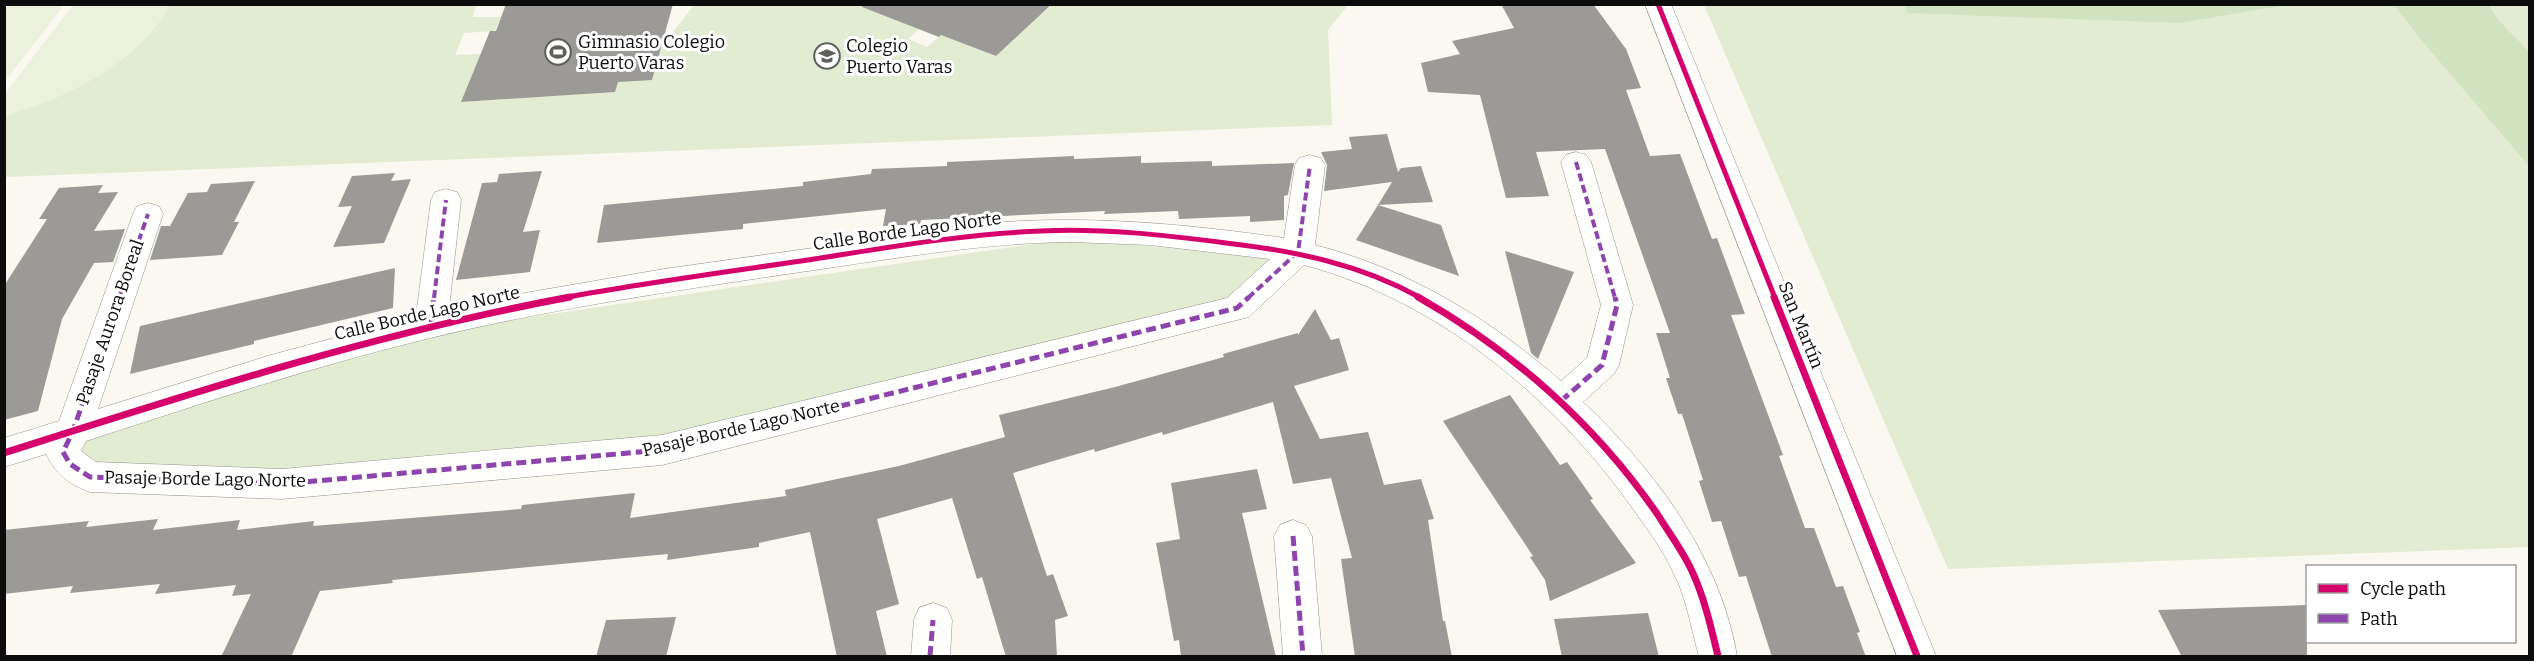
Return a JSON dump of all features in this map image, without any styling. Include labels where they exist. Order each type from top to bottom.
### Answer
[{"type":"street","name":"San Martín","points":[[1658,4],[1917,657]]},
{"type":"street","points":[[1561,401],[1602,365],[1617,305],[1576,162]]},
{"type":"street","points":[[1298,252],[1310,165]]},
{"type":"street","points":[[431,325],[446,200]]},
{"type":"street","name":"Pasaje Aurora Boreal","points":[[73,431],[148,214]]},
{"type":"street","name":"Calle Borde Lago Norte","points":[[4,453],[284,364],[431,325],[525,304],[651,282],[962,237],[1071,230],[1148,233],[1298,252],[1340,264],[1380,279],[1448,314],[1494,344],[1561,401],[1620,463],[1657,513],[1692,568],[1718,657]]},
{"type":"street","name":"Pasaje Borde Lago Norte","points":[[73,431],[63,452],[70,464],[90,477],[271,483],[662,450],[1237,308],[1298,252]]},
{"type":"street","points":[[1293,536],[1304,657]]},
{"type":"green space","points":[[1905,4],[2285,5],[2180,23],[1907,13]]},
{"type":"green space","points":[[4,5],[64,5],[5,81]]},
{"type":"green space","points":[[73,5],[170,5],[139,45],[99,76],[53,99],[5,116],[5,94]]},
{"type":"green space","name":"Colegio Puerto Varas","points":[[170,5],[476,5],[473,17],[501,17],[495,31],[464,33],[455,55],[481,54],[462,102],[614,92],[618,82],[660,49],[694,5],[857,5],[919,29],[908,39],[927,47],[941,35],[996,56],[1052,5],[1348,5],[1328,30],[1332,125],[5,177],[4,116],[52,99],[99,76],[139,45]]},
{"type":"green space","points":[[1704,5],[2529,5],[2529,547],[1948,569]]},
{"type":"green space","points":[[2394,5],[2489,5],[2503,25],[2529,52],[2529,166],[2423,42]]},
{"type":"green space","points":[[1075,238],[1280,260],[1230,300],[663,440],[288,473],[100,466],[49,447],[454,328]]},
{"type":"building","name":"Gimnasio Colegio Puerto Varas","points":[[506,4],[673,4],[652,80],[618,82],[615,92],[461,102],[490,31],[496,31]]},
{"type":"building","points":[[862,4],[1052,4],[996,56],[941,35],[939,37],[862,7]]},
{"type":"building","points":[[1501,4],[1593,4],[1626,49],[1641,88],[1626,90],[1650,156],[1680,154],[1712,239],[1717,238],[1745,314],[1731,315],[1783,455],[1779,456],[1805,528],[1814,528],[1836,587],[1843,586],[1860,632],[1857,633],[1866,657],[1772,657],[1746,576],[1739,577],[1721,521],[1712,522],[1699,481],[1703,480],[1682,414],[1678,414],[1666,378],[1670,378],[1656,333],[1670,333],[1605,149],[1536,152],[1549,196],[1506,198],[1480,95],[1428,92],[1421,63],[1460,54],[1452,41],[1514,28]]},
{"type":"building","points":[[1387,134],[1398,172],[1401,168],[1421,166],[1433,202],[1378,205],[1392,182],[1324,191],[1327,165],[1321,152],[1352,149],[1349,137]]},
{"type":"building","points":[[1074,156],[1074,159],[1141,156],[1141,163],[1212,161],[1212,166],[1294,163],[1288,195],[1284,196],[1284,220],[1250,222],[1250,216],[1179,219],[1178,211],[1104,214],[1105,211],[921,220],[920,224],[883,226],[886,209],[743,224],[743,229],[597,243],[604,205],[803,186],[803,182],[871,174],[872,169],[947,166],[947,162]]},
{"type":"building","points":[[542,171],[523,232],[540,230],[530,272],[456,280],[482,183],[497,182],[499,174]]},
{"type":"building","points":[[395,173],[391,181],[411,179],[384,243],[333,247],[352,206],[338,207],[352,176]]},
{"type":"building","points":[[255,181],[234,222],[239,222],[222,255],[150,260],[161,226],[170,226],[188,193],[207,192],[211,184]]},
{"type":"building","points":[[103,185],[98,193],[118,192],[94,231],[125,229],[113,262],[94,263],[62,319],[38,411],[4,420],[4,286],[47,219],[39,219],[59,188]]},
{"type":"building","points":[[1378,205],[1441,225],[1459,276],[1356,240]]},
{"type":"building","points":[[1505,251],[1574,272],[1538,359],[1531,353]]},
{"type":"building","points":[[395,268],[393,308],[254,341],[254,344],[130,374],[140,326]]},
{"type":"building","points":[[1315,309],[1331,340],[1339,338],[1349,370],[1294,386],[1320,439],[1368,432],[1384,485],[1421,479],[1434,519],[1428,520],[1443,621],[1445,621],[1452,657],[1355,657],[1341,559],[1352,558],[1331,478],[1293,484],[1273,402],[1163,435],[1162,432],[1095,452],[1094,449],[1013,473],[1047,576],[1053,574],[1068,616],[1055,620],[1057,657],[1006,657],[982,577],[977,579],[952,498],[877,519],[899,604],[876,611],[887,657],[837,657],[810,532],[759,543],[759,547],[667,560],[668,554],[392,580],[393,583],[320,591],[291,657],[221,657],[251,594],[232,596],[236,585],[155,594],[160,584],[70,593],[73,586],[4,594],[4,530],[89,521],[86,527],[158,519],[153,530],[240,520],[237,530],[314,521],[313,526],[521,509],[522,505],[635,493],[630,518],[786,496],[785,490],[899,466],[1005,437],[999,415],[1115,387],[1224,357],[1223,354],[1298,333],[1298,335]]},
{"type":"building","points":[[1510,395],[1560,465],[1567,462],[1593,499],[1590,500],[1636,563],[1550,601],[1545,580],[1530,557],[1533,556],[1443,421]]},
{"type":"building","points":[[1257,469],[1267,509],[1242,513],[1276,657],[1181,657],[1179,640],[1174,641],[1156,543],[1180,539],[1171,483]]},
{"type":"building","points":[[2306,605],[2307,657],[2182,657],[2158,610]]},
{"type":"building","points":[[1648,613],[1659,657],[1562,657],[1554,619]]},
{"type":"building","points":[[676,617],[666,657],[596,657],[606,620]]},
{"type":"marked path","points":[[1561,401],[1602,365],[1617,305],[1576,162]]},
{"type":"marked path","points":[[148,214],[73,431],[63,452],[70,464],[90,477],[282,484],[662,450],[1237,308],[1298,252],[1310,165]]},
{"type":"marked path","points":[[431,325],[446,200]]},
{"type":"marked path","points":[[1293,536],[1303,656]]},
{"type":"marked path","points":[[930,656],[933,620]]},
{"type":"cycle path","points":[[1658,4],[1917,656]]},
{"type":"cycle path","points":[[4,453],[217,385],[378,338],[478,315],[618,288],[911,244],[1017,232],[1097,231],[1150,234],[1272,248],[1337,262],[1376,276],[1413,294],[1449,314],[1483,337],[1548,390],[1617,461],[1652,507],[1684,556],[1704,604],[1718,656]]},
{"type":"place","name":"Gimnasio Colegio Puerto Varas","points":[[558,52]]},
{"type":"place","name":"Colegio Puerto Varas","points":[[827,56]]}]
